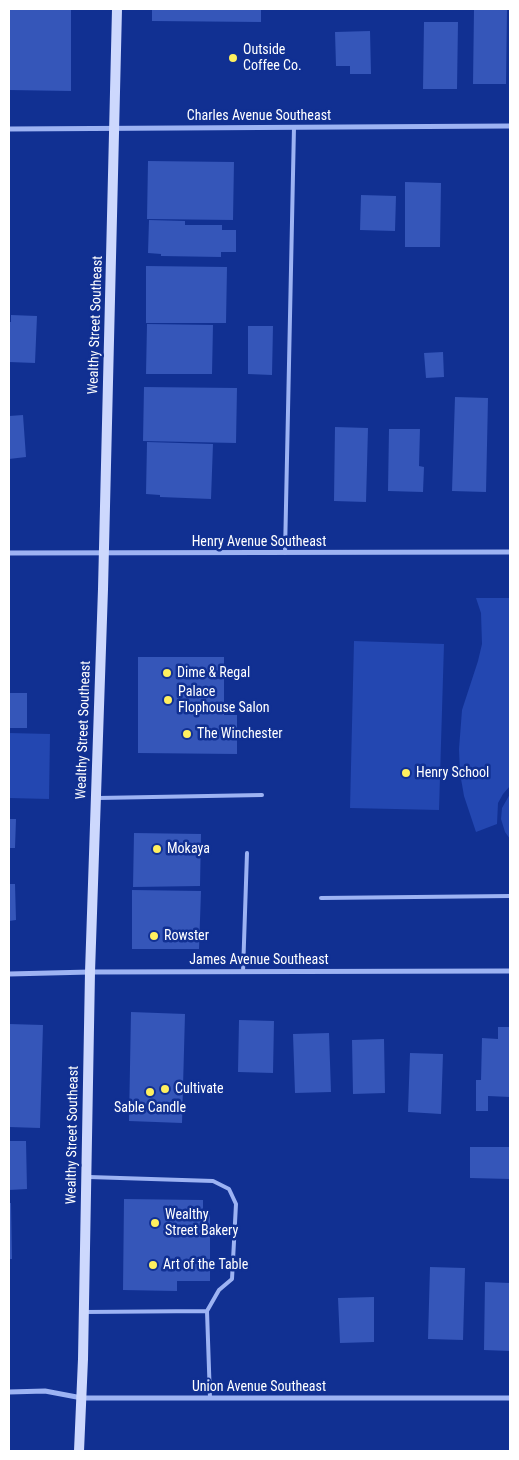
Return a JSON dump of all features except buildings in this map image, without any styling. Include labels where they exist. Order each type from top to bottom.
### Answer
[{"type":"main road","name":"Wealthy Street Southeast","points":[[80,1451],[90,972],[104,553],[117,9]]},
{"type":"street","name":"Charles Avenue Southeast","points":[[9,130],[510,126]]},
{"type":"street","name":"Henry Avenue Southeast","points":[[9,553],[510,552]]},
{"type":"street","name":"James Avenue Southeast","points":[[9,974],[90,972],[510,971]]},
{"type":"street","name":"Union Avenue Southeast","points":[[9,1392],[45,1391],[82,1398],[510,1398]]},
{"type":"lane","points":[[285,553],[294,127]]},
{"type":"lane","points":[[96,798],[262,796]]},
{"type":"lane","points":[[243,972],[247,853]]},
{"type":"lane","points":[[321,898],[510,896]]},
{"type":"lane","points":[[86,1177],[213,1181],[229,1189],[236,1204],[232,1279],[219,1290],[207,1311],[210,1398]]},
{"type":"lane","points":[[84,1312],[207,1311]]},
{"type":"shaded area","points":[[476,598],[510,598],[510,786],[498,803],[497,824],[476,832],[464,796],[460,773],[459,749],[462,710],[482,644],[481,613]]},
{"type":"shaded area","points":[[354,641],[444,644],[439,810],[350,808]]},
{"type":"shaded area","points":[[9,733],[50,734],[49,799],[9,798]]},
{"type":"shaded area","points":[[510,794],[510,839],[505,832],[501,819],[502,808]]},
{"type":"place","name":"Outside Coffee Co.","points":[[233,58]]},
{"type":"place","name":"Dime & Regal","points":[[167,673]]},
{"type":"place","name":"Palace Flophouse Salon","points":[[168,700]]},
{"type":"place","name":"The Winchester","points":[[187,734]]},
{"type":"place","name":"Henry School","points":[[406,773]]},
{"type":"place","name":"Mokaya","points":[[157,849]]},
{"type":"place","name":"Rowster","points":[[154,936]]},
{"type":"place","name":"Cultivate","points":[[165,1089]]},
{"type":"place","name":"Sable Candle","points":[[150,1092]]},
{"type":"place","name":"Wealthy Street Bakery","points":[[155,1223]]},
{"type":"place","name":"Art of the Table","points":[[153,1265]]}]
